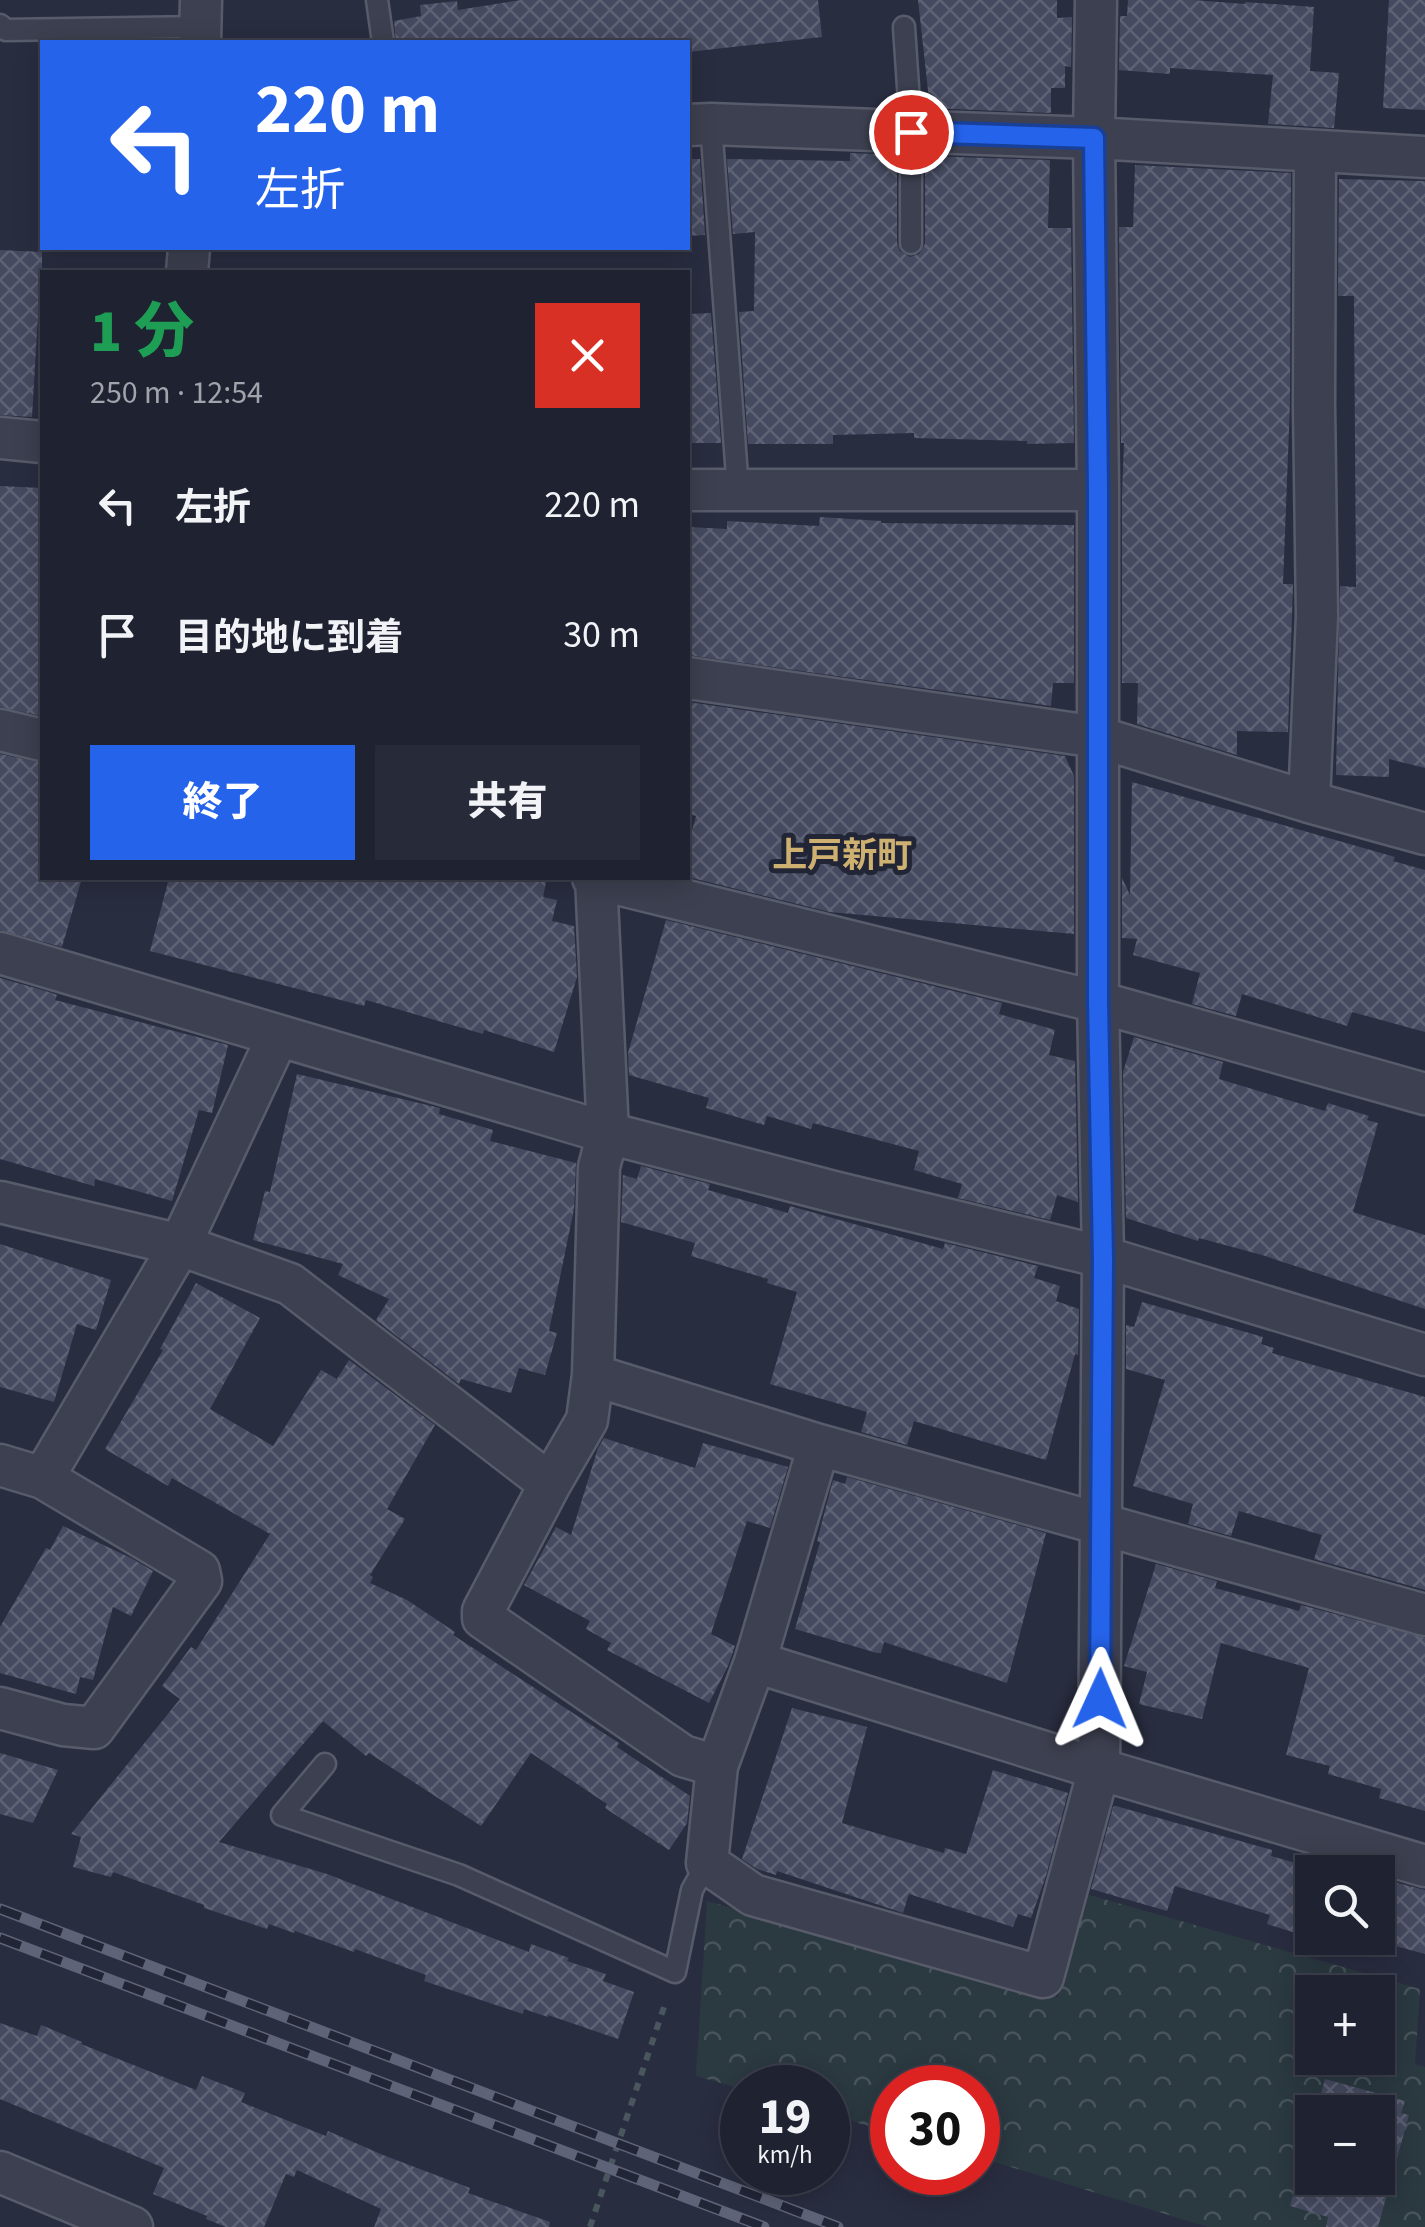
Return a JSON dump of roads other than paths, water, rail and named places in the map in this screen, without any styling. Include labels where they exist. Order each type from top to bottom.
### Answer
[{"type":"street","points":[[819,1445],[755,1662],[717,1766],[707,1864],[753,1895],[1043,1977],[1099,1768],[1103,1258],[1098,1002],[1096,0]]},
{"type":"street","points":[[699,124],[1094,138],[1425,156]]},
{"type":"street","points":[[1310,802],[1317,616],[1314,151]]},
{"type":"street","points":[[0,438],[40,442]]},
{"type":"street","points":[[690,490],[1098,490]]},
{"type":"street","points":[[690,678],[1098,737],[1425,834]]},
{"type":"street","points":[[0,730],[40,740]]},
{"type":"street","points":[[595,880],[608,1134],[598,1167],[594,1374],[587,1420],[483,1611],[483,1618],[683,1756],[717,1766]]},
{"type":"street","points":[[603,880],[1098,1002],[1425,1094]]},
{"type":"street","points":[[0,953],[608,1134],[1103,1258],[1425,1355]]},
{"type":"street","points":[[44,1478],[180,1246],[278,1036]]},
{"type":"street","points":[[0,1202],[180,1246],[290,1284],[550,1484]]},
{"type":"street","points":[[594,1374],[819,1445],[1425,1615]]},
{"type":"street","points":[[0,1465],[44,1478],[199,1571],[201,1581],[94,1728],[0,1708]]},
{"type":"street","points":[[755,1662],[1425,1866]]},
{"type":"street","points":[[0,2172],[132,2227]]},
{"type":"lane","points":[[377,0],[383,40]]},
{"type":"lane","points":[[0,25],[6,30],[201,23]]},
{"type":"lane","points":[[904,27],[911,132],[910,243]]},
{"type":"lane","points":[[699,124],[738,490]]},
{"type":"lane","points":[[325,1764],[282,1815],[459,1875],[675,1972],[692,1890],[707,1864]]},
{"type":"railway","points":[[0,1909],[838,2227]]},
{"type":"railway","points":[[0,1938],[764,2227]]},
{"type":"district","name":"上戸新町","points":[[842,856]]}]
